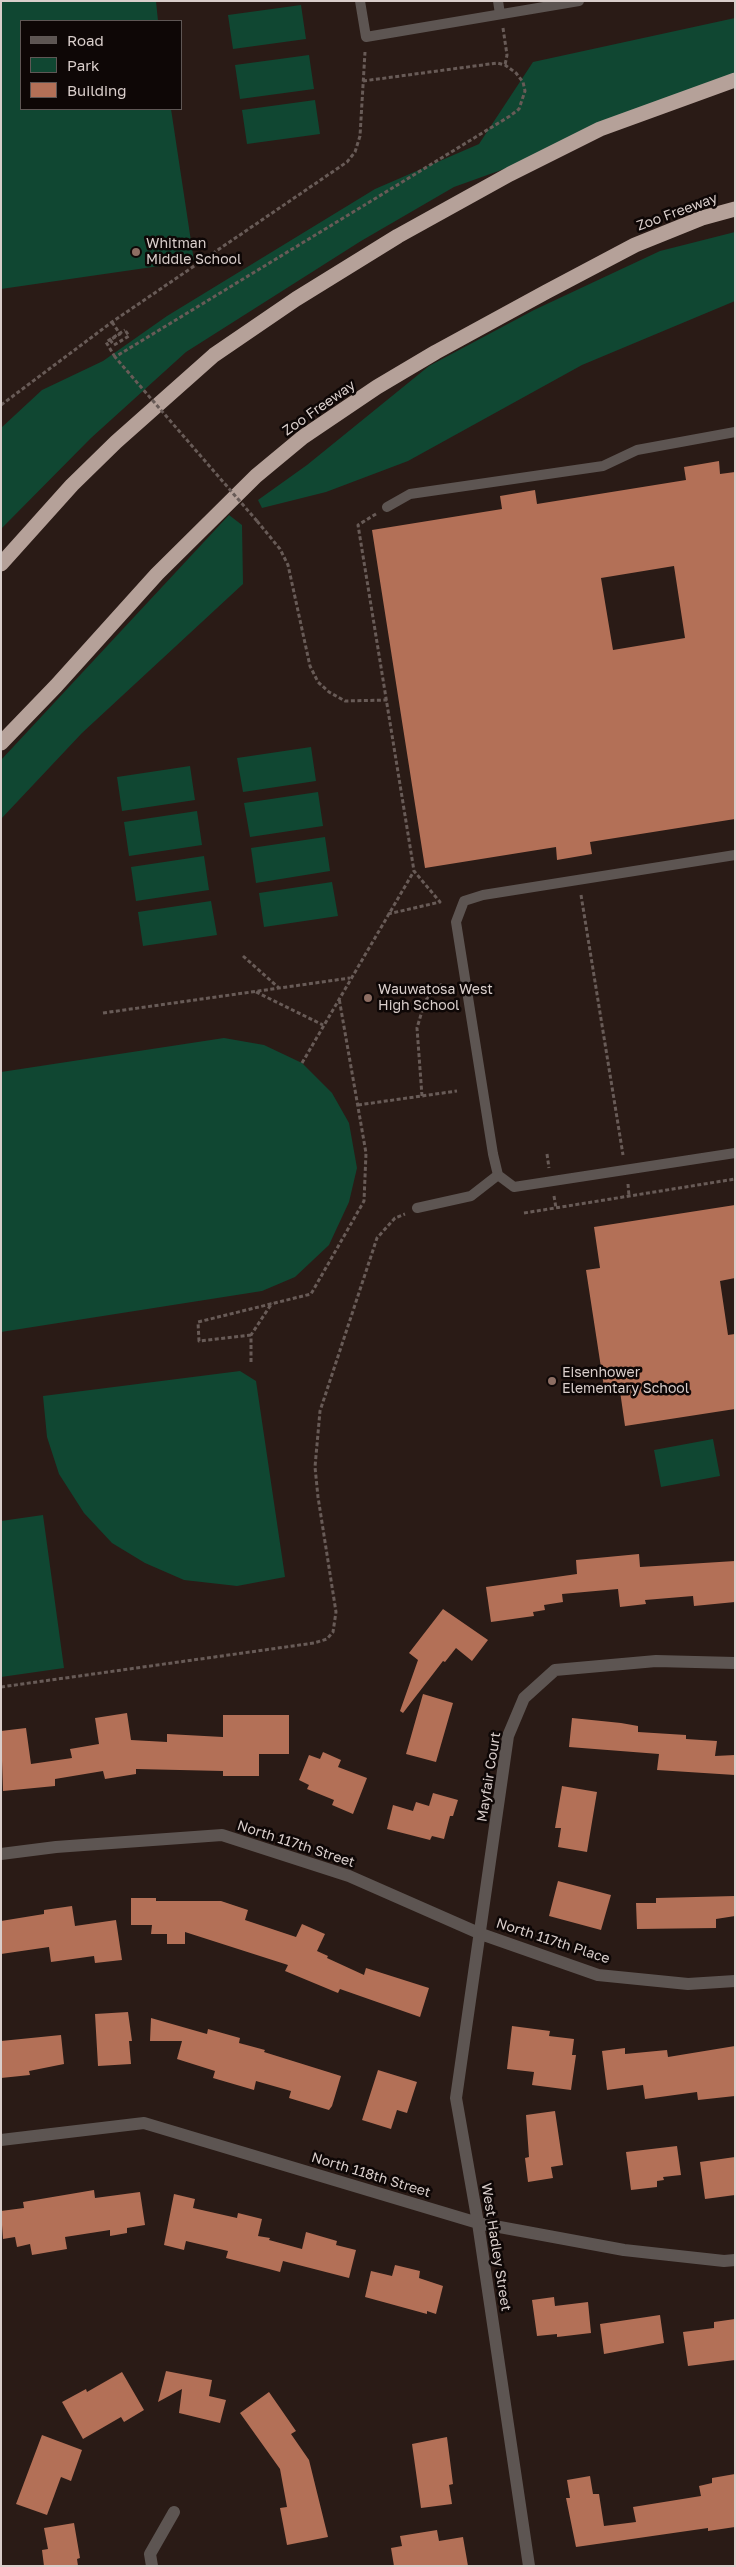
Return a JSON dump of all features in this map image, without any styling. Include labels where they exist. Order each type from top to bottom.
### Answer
[{"type":"highway","points":[[1,564],[72,485],[116,442],[214,355],[296,298],[398,236],[510,174],[584,137],[735,80]]},
{"type":"highway","name":"Zoo Freeway","points":[[1,743],[56,686],[157,574],[256,476],[304,437],[410,367],[546,292],[635,246],[702,218],[735,209]]},
{"type":"street","name":"Mayfair Court","points":[[481,1934],[508,1736],[524,1698],[555,1670],[656,1661],[735,1663]]},
{"type":"street","name":"North 117th Street","points":[[1,1854],[56,1847],[222,1835],[349,1876],[481,1934]]},
{"type":"street","name":"North 117th Place","points":[[481,1934],[598,1975],[688,1984],[735,1981]]},
{"type":"street","name":"West Hadley Street","points":[[481,1934],[456,2098],[478,2223],[529,2566]]},
{"type":"street","name":"North 118th Street","points":[[1,2140],[144,2123],[478,2223],[624,2250],[724,2261],[735,2260]]},
{"type":"street","points":[[152,2566],[150,2554],[174,2512]]},
{"type":"lane","points":[[360,1],[366,37],[578,1]]},
{"type":"lane","points":[[498,1],[500,14]]},
{"type":"lane","points":[[387,507],[410,494],[603,466],[637,450],[735,432]]},
{"type":"lane","points":[[735,855],[483,895],[464,901],[456,922],[491,1146],[498,1175],[514,1187],[735,1153]]},
{"type":"lane","points":[[418,1208],[471,1196],[498,1175]]},
{"type":"path","points":[[1,405],[112,322],[347,162],[355,152],[360,136],[366,37]]},
{"type":"path","points":[[505,39],[506,65]]},
{"type":"path","points":[[115,357],[520,109],[524,91],[523,82],[516,72],[506,65],[497,64],[363,81]]},
{"type":"path","points":[[112,322],[120,334],[110,340],[114,345],[129,336],[125,330],[106,342],[115,357],[280,549],[288,565],[310,666],[318,682],[329,692],[345,701],[387,700]]},
{"type":"path","points":[[387,507],[358,525],[414,871],[440,902],[388,914]]},
{"type":"path","points":[[302,1063],[322,1025],[414,871]]},
{"type":"path","points":[[577,880],[583,901],[629,1196]]},
{"type":"path","points":[[243,956],[279,988]]},
{"type":"path","points":[[103,1013],[350,978]]},
{"type":"path","points":[[422,1096],[417,1028],[425,1001],[442,984]]},
{"type":"path","points":[[256,991],[322,1025]]},
{"type":"path","points":[[251,1335],[199,1341],[198,1322],[311,1294],[364,1201],[366,1153],[339,998]]},
{"type":"path","points":[[358,1105],[457,1090]]},
{"type":"path","points":[[524,1213],[735,1179]]},
{"type":"path","points":[[1,1687],[314,1643],[327,1639],[333,1632],[336,1612],[315,1468],[320,1411],[377,1238],[395,1218],[418,1208]]},
{"type":"path","points":[[250,1362],[251,1335],[273,1303]]},
{"type":"green space","points":[[1,1],[156,1],[158,20],[20,20],[20,110],[171,110],[194,261],[1,289]]},
{"type":"green space","points":[[301,5],[306,39],[233,49],[228,15]]},
{"type":"green space","points":[[735,18],[735,86],[454,187],[361,241],[186,352],[91,438],[1,529],[1,428],[42,390],[103,361],[167,316],[375,189],[479,144],[533,62]]},
{"type":"green space","points":[[309,55],[314,89],[240,99],[235,65]]},
{"type":"green space","points":[[315,100],[320,134],[247,144],[242,110]]},
{"type":"green space","points":[[735,232],[735,301],[582,365],[408,461],[326,492],[262,508],[258,500],[307,465],[429,366],[534,310],[660,251]]},
{"type":"green space","points":[[229,515],[242,525],[243,584],[82,733],[1,819],[1,760]]},
{"type":"green space","points":[[311,747],[316,781],[243,792],[237,758]]},
{"type":"green space","points":[[190,766],[195,800],[122,811],[117,777]]},
{"type":"green space","points":[[318,792],[323,826],[250,837],[244,803]]},
{"type":"green space","points":[[197,811],[202,845],[129,856],[124,822]]},
{"type":"green space","points":[[325,837],[330,871],[256,883],[251,848]]},
{"type":"green space","points":[[204,856],[209,890],[136,901],[131,867]]},
{"type":"green space","points":[[332,882],[338,916],[264,927],[259,893]]},
{"type":"green space","points":[[211,901],[217,935],[143,946],[138,912]]},
{"type":"green space","points":[[224,1038],[264,1045],[302,1063],[332,1093],[349,1123],[357,1168],[349,1202],[329,1245],[295,1277],[262,1291],[1,1332],[1,1072]]},
{"type":"green space","points":[[240,1371],[256,1381],[285,1577],[237,1586],[184,1580],[145,1563],[112,1543],[84,1513],[59,1474],[47,1437],[43,1396]]},
{"type":"green space","points":[[713,1439],[720,1476],[661,1487],[654,1450]]},
{"type":"green space","points":[[43,1515],[64,1668],[1,1677],[1,1521]]},
{"type":"building","points":[[719,461],[720,474],[735,472],[735,819],[590,842],[592,854],[557,860],[556,847],[425,868],[372,530],[502,509],[500,496],[535,490],[537,504],[686,480],[684,467]],"holes":[[[674,566],[685,638],[613,650],[601,578]]]},
{"type":"building","points":[[735,1205],[735,1278],[720,1281],[728,1335],[735,1334],[735,1409],[625,1426],[619,1384],[604,1387],[586,1270],[600,1268],[594,1227]]},
{"type":"building","points":[[639,1554],[640,1567],[735,1561],[735,1602],[694,1606],[693,1596],[645,1600],[646,1604],[620,1607],[618,1589],[562,1594],[563,1602],[544,1605],[545,1610],[533,1612],[534,1616],[491,1622],[486,1587],[577,1574],[576,1560]]},
{"type":"building","points":[[443,1609],[488,1640],[472,1661],[456,1648],[445,1662],[443,1661],[403,1713],[400,1711],[418,1660],[409,1653]]},
{"type":"building","points":[[423,1694],[453,1703],[436,1762],[406,1754]]},
{"type":"building","points":[[127,1713],[131,1740],[167,1742],[167,1734],[223,1737],[223,1715],[289,1715],[289,1754],[259,1754],[259,1776],[223,1776],[223,1771],[136,1769],[136,1774],[105,1779],[103,1771],[55,1779],[55,1786],[3,1791],[1,1731],[26,1728],[31,1764],[72,1758],[70,1749],[99,1744],[95,1718]]},
{"type":"building","points":[[572,1718],[638,1726],[638,1732],[686,1735],[686,1739],[717,1741],[715,1756],[735,1755],[735,1775],[657,1770],[659,1754],[569,1747]]},
{"type":"building","points":[[323,1752],[341,1760],[338,1767],[367,1778],[353,1814],[332,1805],[334,1800],[307,1789],[309,1785],[299,1780],[309,1755],[320,1759]]},
{"type":"building","points":[[562,1786],[597,1792],[587,1852],[558,1847],[561,1828],[555,1828]]},
{"type":"building","points":[[433,1793],[458,1800],[453,1816],[450,1816],[444,1839],[432,1836],[430,1840],[387,1829],[393,1805],[413,1811],[416,1802],[429,1806]]},
{"type":"building","points":[[558,1881],[611,1895],[601,1930],[549,1916]]},
{"type":"building","points":[[735,1896],[735,1916],[716,1919],[716,1928],[637,1929],[636,1903],[656,1903],[656,1898]]},
{"type":"building","points":[[131,1898],[156,1898],[156,1901],[221,1901],[248,1910],[245,1920],[296,1937],[302,1924],[325,1934],[317,1951],[328,1956],[327,1958],[364,1975],[366,1968],[429,1988],[420,2017],[340,1989],[338,1993],[285,1971],[288,1965],[185,1932],[185,1944],[167,1944],[167,1934],[151,1934],[152,1925],[131,1925]]},
{"type":"building","points":[[72,1906],[75,1926],[116,1920],[122,1960],[95,1963],[94,1956],[51,1962],[49,1947],[1,1954],[1,1921],[44,1914],[44,1910]]},
{"type":"building","points":[[128,2012],[132,2041],[129,2041],[131,2064],[98,2066],[95,2014]]},
{"type":"building","points":[[151,2018],[207,2034],[208,2029],[240,2038],[239,2043],[341,2076],[332,2106],[329,2110],[289,2098],[291,2091],[256,2081],[254,2090],[213,2078],[215,2071],[177,2059],[182,2041],[150,2041]]},
{"type":"building","points":[[512,2026],[550,2031],[549,2036],[574,2039],[572,2055],[576,2055],[571,2090],[532,2085],[534,2072],[507,2069]]},
{"type":"building","points":[[61,2035],[64,2064],[29,2071],[30,2075],[1,2078],[1,2041]]},
{"type":"building","points":[[735,2046],[735,2096],[698,2100],[697,2092],[645,2099],[643,2085],[607,2090],[602,2051],[625,2048],[625,2054],[667,2050],[668,2057]]},
{"type":"building","points":[[378,2070],[417,2082],[407,2113],[397,2110],[391,2129],[362,2120]]},
{"type":"building","points":[[555,2111],[563,2165],[551,2167],[553,2178],[528,2182],[525,2158],[529,2157],[526,2115]]},
{"type":"building","points":[[677,2146],[681,2175],[663,2177],[664,2180],[657,2181],[657,2187],[631,2190],[626,2152]]},
{"type":"building","points":[[735,2157],[735,2195],[705,2199],[700,2162]]},
{"type":"building","points":[[94,2190],[95,2198],[140,2192],[145,2225],[127,2228],[127,2233],[110,2236],[110,2230],[65,2237],[67,2249],[32,2255],[30,2244],[17,2247],[15,2237],[3,2239],[1,2211],[24,2208],[23,2202]]},
{"type":"building","points":[[174,2194],[195,2199],[193,2208],[237,2218],[238,2213],[262,2219],[258,2236],[270,2238],[269,2240],[302,2249],[306,2232],[337,2241],[336,2245],[356,2250],[349,2278],[283,2261],[280,2272],[226,2258],[228,2251],[186,2241],[184,2250],[164,2245]]},
{"type":"building","points":[[395,2265],[420,2271],[419,2278],[443,2286],[436,2314],[427,2311],[427,2314],[365,2297],[371,2271],[392,2276]]},
{"type":"building","points":[[554,2297],[555,2306],[588,2302],[591,2333],[557,2337],[557,2334],[537,2336],[532,2300]]},
{"type":"building","points":[[660,2315],[664,2343],[604,2354],[600,2324]]},
{"type":"building","points":[[735,2319],[735,2360],[688,2366],[683,2332],[714,2328],[714,2322]]},
{"type":"building","points":[[166,2371],[212,2380],[209,2396],[226,2400],[220,2423],[179,2413],[182,2389],[158,2402]]},
{"type":"building","points":[[122,2372],[144,2410],[124,2422],[121,2417],[83,2439],[62,2402],[86,2389],[87,2392]]},
{"type":"building","points":[[269,2392],[296,2431],[291,2434],[309,2460],[328,2537],[287,2545],[280,2508],[287,2507],[280,2469],[240,2413]]},
{"type":"building","points":[[42,2435],[82,2450],[71,2481],[61,2477],[47,2515],[16,2504]]},
{"type":"building","points":[[447,2437],[453,2484],[449,2485],[452,2504],[421,2508],[412,2444]]},
{"type":"building","points":[[735,2474],[735,2527],[708,2531],[708,2528],[576,2547],[566,2498],[570,2498],[567,2480],[590,2476],[593,2494],[599,2494],[604,2526],[636,2522],[633,2507],[701,2496],[699,2486],[712,2483],[712,2478]]},
{"type":"building","points":[[74,2523],[80,2558],[77,2559],[78,2566],[44,2566],[42,2550],[48,2549],[44,2528]]},
{"type":"building","points":[[437,2530],[439,2541],[463,2537],[468,2566],[394,2566],[391,2548],[402,2546],[400,2536]]},
{"type":"place","name":"Whitman Middle School","points":[[136,252]]},
{"type":"place","name":"Wauwatosa West High School","points":[[368,998]]},
{"type":"place","name":"Eisenhower Elementary School","points":[[552,1381]]}]
